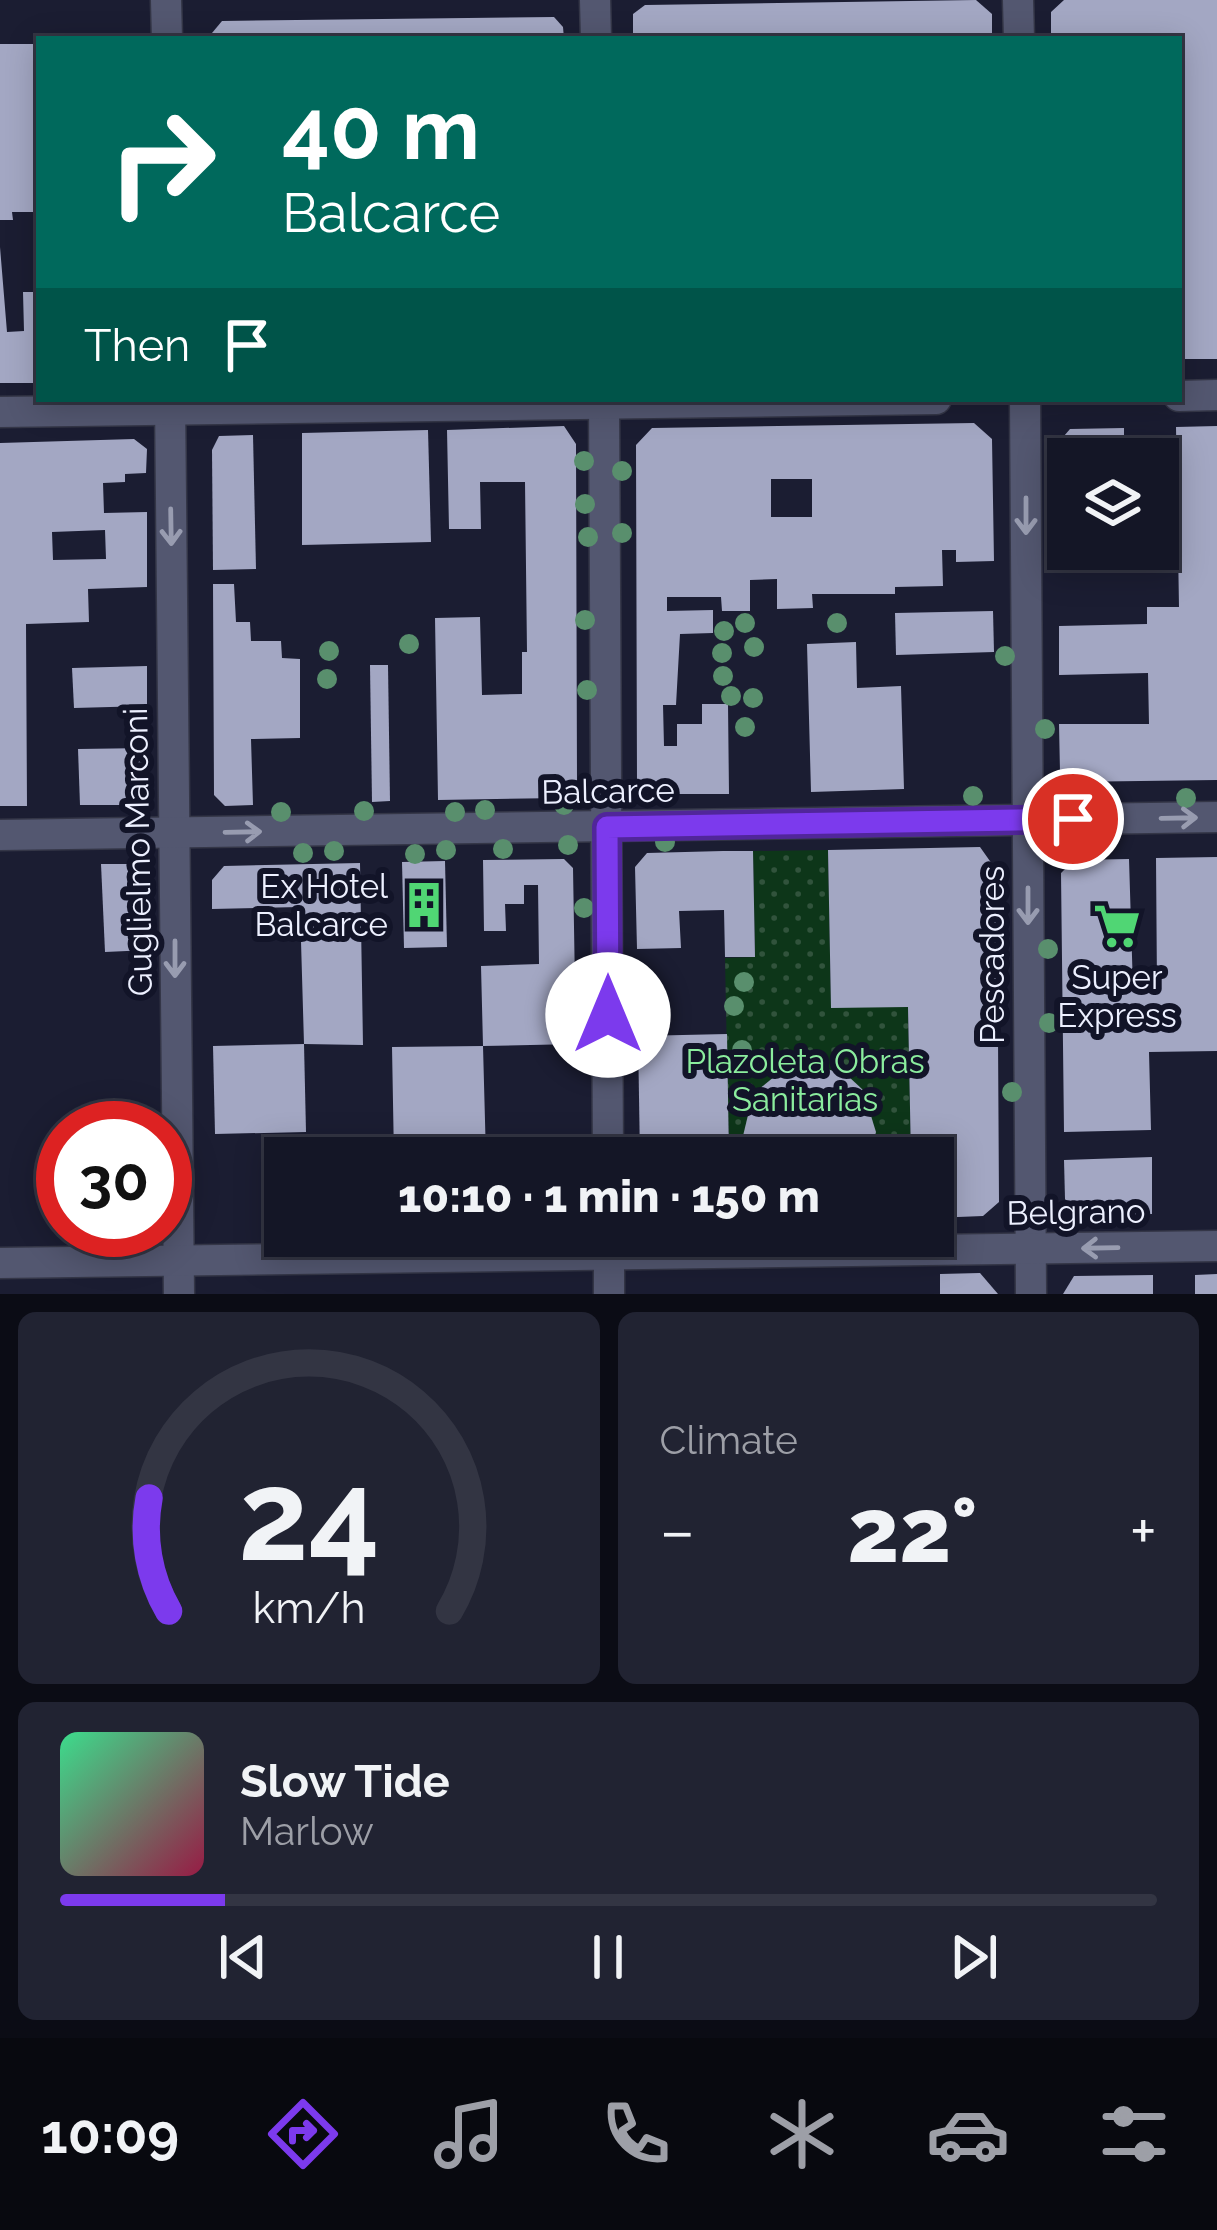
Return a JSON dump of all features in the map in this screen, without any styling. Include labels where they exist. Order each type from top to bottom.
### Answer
[{"type":"street","points":[[166,0],[166,36]]},
{"type":"street","points":[[596,0],[596,36]]},
{"type":"street","points":[[1018,0],[1018,36]]},
{"type":"street","points":[[1182,396],[1217,395]]},
{"type":"street","points":[[0,412],[170,405],[604,402],[608,1137]]},
{"type":"street","name":"Pescadores","points":[[1025,402],[1031,1294]]},
{"type":"street","name":"Guglielmo Marconi","points":[[170,405],[178,1294]]},
{"type":"street","name":"Balcarce","points":[[0,835],[1217,818]]},
{"type":"street","name":"Belgrano","points":[[954,1249],[1217,1246]]},
{"type":"street","name":"Belgrano","points":[[0,1263],[264,1256]]},
{"type":"street","points":[[609,1257],[609,1294]]},
{"type":"green space","name":"Plazoleta Obras Sanitarias","points":[[828,850],[831,1007],[908,1007],[911,1137],[729,1137],[725,958],[755,957],[753,851]]},
{"type":"building","points":[[976,0],[992,14],[992,36],[633,36],[633,14],[645,5]]},
{"type":"building","points":[[1064,0],[1217,0],[1217,359],[1182,359],[1182,36],[1051,36],[1051,12]]},
{"type":"building","points":[[554,17],[564,36],[210,36],[222,21]]},
{"type":"building","points":[[0,44],[36,44],[36,212],[12,212],[13,220],[0,220]]},
{"type":"building","points":[[0,247],[7,332],[24,331],[23,292],[36,292],[36,383],[0,383]]},
{"type":"building","points":[[974,423],[992,439],[994,561],[956,562],[956,550],[942,550],[943,586],[895,587],[895,594],[812,594],[813,608],[777,609],[777,579],[750,580],[750,611],[722,611],[721,597],[667,597],[667,611],[713,610],[713,633],[680,634],[676,705],[663,705],[664,746],[677,746],[677,724],[702,724],[702,704],[728,704],[729,794],[651,794],[637,785],[636,445],[652,428]],"holes":[[[771,479],[812,479],[812,517],[771,517]]]},
{"type":"building","points":[[564,426],[576,444],[577,781],[560,798],[438,800],[435,618],[480,617],[482,695],[522,694],[522,652],[527,652],[525,482],[480,482],[481,529],[449,529],[447,430]]},
{"type":"building","points":[[1217,426],[1217,780],[1065,782],[1060,772],[1059,724],[1149,724],[1148,673],[1059,675],[1059,626],[1147,624],[1147,607],[1179,607],[1176,427]]},
{"type":"building","points":[[1124,428],[1124,438],[1062,438],[1070,429]]},
{"type":"building","points":[[428,430],[431,542],[302,545],[302,433]]},
{"type":"building","points":[[253,435],[256,569],[213,570],[212,450],[219,436]]},
{"type":"building","points":[[134,439],[147,449],[146,473],[125,474],[125,482],[103,483],[104,513],[147,512],[147,587],[88,589],[89,622],[26,624],[27,806],[0,806],[0,443]],"holes":[[[105,530],[106,559],[53,560],[52,532]]]},
{"type":"building","points":[[213,584],[234,584],[236,622],[250,622],[251,641],[281,641],[282,658],[300,659],[300,738],[251,739],[253,805],[225,806],[214,795]]},
{"type":"building","points":[[993,611],[994,652],[896,655],[895,613]]},
{"type":"building","points":[[856,642],[857,688],[901,686],[904,789],[811,792],[807,644]]},
{"type":"building","points":[[370,665],[388,665],[390,801],[372,802]]},
{"type":"building","points":[[147,666],[147,706],[74,708],[72,668]]},
{"type":"building","points":[[148,748],[148,786],[133,805],[80,805],[78,749]]},
{"type":"building","points":[[980,847],[997,871],[999,1202],[983,1216],[954,1217],[954,1137],[911,1137],[908,1007],[831,1008],[828,850]]},
{"type":"building","points":[[753,851],[755,957],[725,957],[724,910],[679,911],[681,948],[637,949],[635,867],[647,853]]},
{"type":"building","points":[[1217,857],[1217,1051],[1149,1052],[1151,1130],[1064,1132],[1061,873],[1074,860],[1129,859],[1133,989],[1157,989],[1156,858]]},
{"type":"building","points":[[564,859],[573,868],[576,1044],[483,1046],[481,966],[539,964],[538,885],[524,885],[524,904],[505,904],[506,931],[484,931],[483,860]]},
{"type":"building","name":"Ex Hotel Balcarce","points":[[445,861],[447,947],[404,948],[402,862]]},
{"type":"building","points":[[360,863],[363,1045],[304,1044],[300,907],[212,909],[212,880],[224,866]]},
{"type":"building","points":[[101,864],[131,864],[147,874],[149,950],[105,952]]},
{"type":"building","points":[[727,1034],[729,1137],[640,1137],[638,1036]]},
{"type":"building","points":[[304,1044],[306,1132],[215,1134],[213,1046]]},
{"type":"building","points":[[483,1046],[485,1137],[394,1137],[392,1047]]},
{"type":"building","points":[[807,1063],[847,1075],[863,1090],[875,1137],[743,1137],[753,1094],[786,1067]]},
{"type":"building","points":[[1152,1157],[1152,1214],[1078,1216],[1065,1199],[1064,1160]]},
{"type":"building","points":[[980,1273],[998,1294],[940,1294],[940,1274]]},
{"type":"building","points":[[1217,1274],[1217,1294],[1195,1294],[1195,1275]]},
{"type":"building","points":[[1153,1275],[1153,1294],[1063,1294],[1074,1276]]},
{"type":"place","name":"Ex Hotel Balcarce","points":[[424,905]]},
{"type":"place","name":"Super Express","points":[[1117,926]]},
{"type":"route","points":[[608,1015],[607,827],[1073,819]]}]
